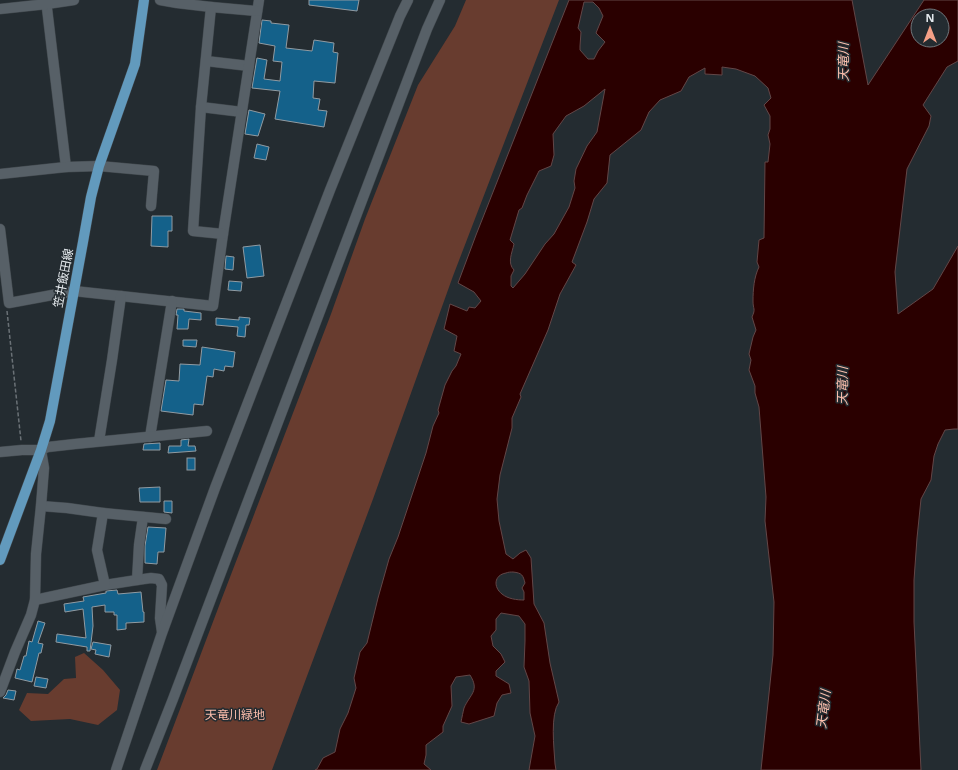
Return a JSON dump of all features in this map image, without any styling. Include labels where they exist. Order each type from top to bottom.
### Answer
[{"type":"main road","name":"笠井飯田線","points":[[0,560],[41,450],[50,421],[91,197],[99,166],[135,64],[144,0]]},
{"type":"street","points":[[0,9],[46,2],[74,0]]},
{"type":"street","points":[[160,0],[257,12]]},
{"type":"street","points":[[0,229],[5,304],[74,291],[213,306],[259,0]]},
{"type":"street","points":[[116,770],[162,633],[215,488],[330,190],[400,16],[408,0]]},
{"type":"street","points":[[145,770],[427,29],[440,0]]},
{"type":"street","points":[[46,2],[66,167]]},
{"type":"street","points":[[211,7],[201,107],[194,231],[223,234]]},
{"type":"street","points":[[206,61],[249,66]]},
{"type":"street","points":[[201,107],[242,112]]},
{"type":"street","points":[[0,174],[66,167],[99,166],[154,171],[151,206]]},
{"type":"street","points":[[99,441],[121,296]]},
{"type":"street","points":[[150,437],[172,301]]},
{"type":"street","points":[[0,452],[41,450],[48,447],[99,441],[207,431]]},
{"type":"street","points":[[0,692],[31,615],[35,600],[36,554],[44,468],[41,450]]},
{"type":"street","points":[[41,506],[166,519]]},
{"type":"street","points":[[103,513],[97,550],[105,585]]},
{"type":"street","points":[[137,580],[139,544],[143,517]]},
{"type":"street","points":[[35,600],[105,585],[151,578],[159,579],[162,585],[160,618],[162,633]]},
{"type":"path","points":[[5,304],[22,450]]},
{"type":"green space","name":"天竜川緑地","points":[[466,0],[559,0],[453,276],[373,499],[272,770],[157,770],[331,314],[365,219],[418,85],[455,26]]},
{"type":"green space","points":[[84,653],[103,670],[120,690],[117,710],[98,725],[70,719],[31,721],[19,710],[27,693],[48,694],[64,679],[76,678],[75,657]]},
{"type":"water","name":"天竜川","points":[[569,0],[852,0],[868,85],[910,21],[910,48],[950,48],[950,8],[919,8],[924,0],[958,0],[958,61],[947,67],[923,105],[931,116],[929,126],[907,169],[895,272],[898,314],[933,289],[958,246],[958,429],[945,430],[934,456],[931,480],[921,499],[914,580],[914,622],[921,770],[761,770],[773,655],[774,602],[765,521],[766,497],[759,407],[755,393],[755,386],[749,370],[751,360],[749,354],[756,330],[752,317],[754,310],[753,292],[759,267],[757,262],[759,240],[764,238],[765,162],[768,162],[770,144],[768,135],[770,129],[770,116],[764,105],[771,98],[768,88],[755,76],[736,69],[722,67],[722,75],[705,74],[705,68],[689,77],[681,91],[660,100],[649,112],[641,130],[610,155],[607,183],[594,199],[572,262],[576,265],[560,294],[548,330],[520,394],[521,397],[512,418],[512,428],[500,475],[497,499],[499,521],[506,554],[513,559],[526,550],[531,558],[534,604],[544,623],[550,663],[559,702],[554,715],[553,740],[556,770],[529,770],[535,736],[530,713],[529,681],[524,667],[525,624],[519,616],[501,613],[496,619],[496,630],[491,636],[493,646],[501,654],[505,662],[496,671],[496,676],[509,684],[511,693],[502,695],[497,703],[494,716],[469,724],[461,722],[464,708],[473,692],[474,685],[470,675],[456,677],[451,686],[452,706],[443,726],[443,732],[426,745],[424,764],[431,770],[315,770],[323,758],[335,752],[340,729],[348,713],[356,688],[354,678],[360,652],[367,643],[389,559],[398,537],[426,453],[433,426],[439,413],[438,410],[445,385],[461,354],[454,351],[457,336],[444,329],[450,304],[467,311],[469,307],[475,308],[481,301],[474,292],[458,283]],"holes":[[[584,2],[593,2],[599,8],[603,16],[596,33],[605,42],[594,59],[588,59],[580,50],[581,32],[578,28]],[[605,89],[597,132],[587,146],[576,169],[574,181],[575,188],[569,207],[554,234],[513,288],[511,286],[511,276],[514,270],[510,261],[514,244],[510,240],[519,210],[522,208],[539,171],[551,166],[554,155],[553,134],[566,116],[584,106]],[[516,572],[524,578],[525,583],[522,588],[524,592],[524,600],[507,597],[499,591],[496,585],[497,579],[502,574]]]},
{"type":"building","points":[[309,0],[359,0],[357,11],[309,5]]},
{"type":"building","points":[[262,20],[271,21],[271,23],[289,25],[286,48],[312,51],[314,40],[334,43],[333,52],[338,53],[335,83],[314,81],[313,98],[320,99],[318,110],[327,111],[324,127],[275,119],[280,91],[252,88],[257,58],[267,60],[264,79],[280,81],[282,62],[273,61],[275,46],[259,43]]},
{"type":"building","points":[[249,110],[265,114],[258,136],[245,134]]},
{"type":"building","points":[[257,144],[269,147],[266,160],[254,158]]},
{"type":"building","points":[[152,216],[172,216],[172,231],[168,231],[168,247],[151,246]]},
{"type":"building","points":[[260,245],[264,276],[247,278],[243,247]]},
{"type":"building","points":[[226,256],[234,257],[233,270],[225,269]]},
{"type":"building","points":[[229,281],[242,282],[241,291],[228,290]]},
{"type":"building","points":[[177,309],[201,313],[201,320],[189,319],[188,329],[177,329]]},
{"type":"building","points":[[239,317],[250,318],[249,325],[246,325],[245,337],[237,336],[238,327],[216,325],[216,318],[239,320]]},
{"type":"building","points":[[183,340],[197,340],[196,347],[183,346]]},
{"type":"building","points":[[202,347],[235,352],[233,367],[225,366],[224,371],[214,369],[213,377],[207,376],[203,405],[194,404],[193,415],[161,411],[166,380],[179,381],[180,364],[200,365]]},
{"type":"building","points":[[189,439],[188,446],[195,446],[196,451],[168,453],[169,446],[181,446],[181,440]]},
{"type":"building","points":[[160,443],[160,450],[143,450],[144,444]]},
{"type":"building","points":[[187,458],[195,458],[195,470],[187,470]]},
{"type":"building","points":[[160,487],[160,502],[140,502],[139,488]]},
{"type":"building","points":[[164,501],[172,501],[172,513],[164,512]]},
{"type":"building","points":[[148,527],[166,528],[164,552],[158,552],[157,564],[145,563],[145,546]]},
{"type":"building","points":[[117,590],[118,594],[141,592],[144,622],[126,623],[126,629],[117,630],[117,615],[114,615],[114,612],[105,612],[105,605],[92,607],[93,626],[90,651],[87,651],[87,647],[56,642],[57,634],[86,638],[83,609],[65,612],[64,604],[84,601],[83,597],[106,593],[106,591]]},
{"type":"building","points":[[38,621],[45,623],[38,643],[43,644],[41,653],[39,653],[32,682],[15,678],[17,669],[20,670],[24,656],[26,656],[29,641],[32,642]]},
{"type":"building","points":[[93,642],[111,645],[109,657],[95,654],[96,650],[91,649]]},
{"type":"building","points":[[36,677],[48,679],[46,688],[34,686]]},
{"type":"building","points":[[8,690],[16,691],[14,700],[3,698]]}]
